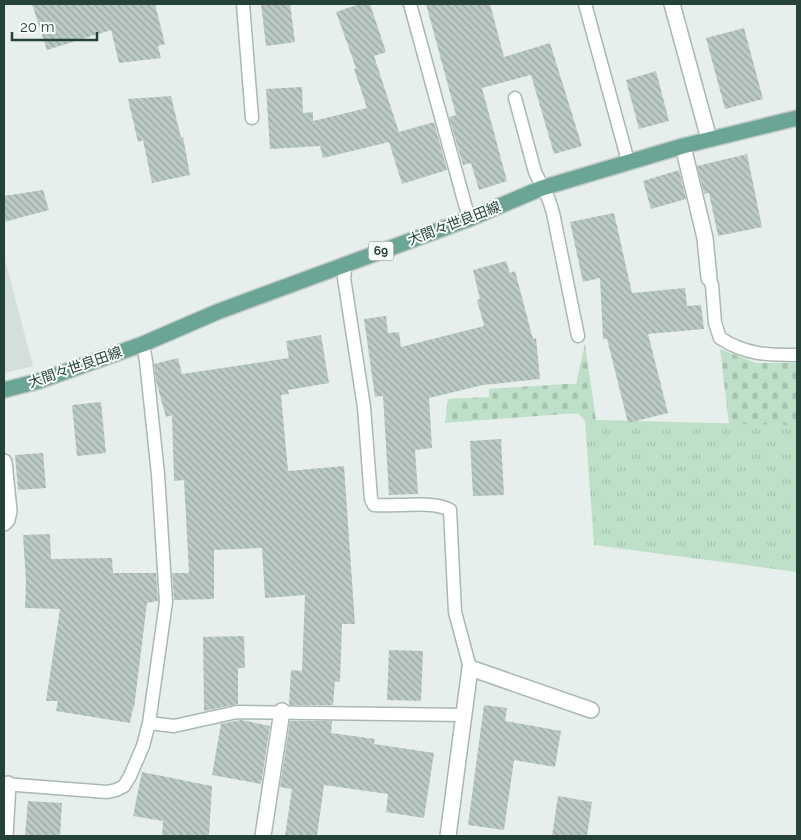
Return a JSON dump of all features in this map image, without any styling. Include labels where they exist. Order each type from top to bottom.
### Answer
[{"type":"main road","name":"大間々世良田線","points":[[4,390],[38,381],[143,344],[217,312],[470,219],[542,188],[628,161],[797,118]]},
{"type":"street","points":[[672,4],[709,139]]},
{"type":"street","points":[[683,146],[705,238],[709,278]]},
{"type":"street","points":[[4,462],[10,511],[4,523]]},
{"type":"street","points":[[448,836],[470,668],[591,710]]},
{"type":"street","points":[[263,836],[282,711]]},
{"type":"street","points":[[5,836],[6,784]]},
{"type":"lane","points":[[243,4],[252,118]]},
{"type":"lane","points":[[410,4],[470,219]]},
{"type":"lane","points":[[586,4],[628,161]]},
{"type":"lane","points":[[516,98],[535,172],[553,213],[578,336]]},
{"type":"lane","points":[[346,263],[344,278],[364,407],[371,500],[374,505],[442,505],[450,510],[455,612],[470,668]]},
{"type":"lane","points":[[709,278],[712,285],[715,323],[720,338],[743,351],[757,354],[797,355]]},
{"type":"lane","points":[[6,784],[107,792],[116,790],[124,786],[143,746],[149,723],[166,602],[158,474],[143,344]]},
{"type":"lane","points":[[149,723],[174,726],[237,712],[282,711],[464,715]]},
{"type":"shaded area","points":[[4,256],[33,366],[4,373]]},
{"type":"green space","points":[[585,344],[596,420],[585,421],[578,413],[445,423],[448,399],[489,397],[489,389],[576,384]]},
{"type":"green space","points":[[720,349],[756,363],[797,363],[797,425],[729,424]]},
{"type":"green space","points":[[585,421],[797,425],[797,572],[594,545]]},
{"type":"building","points":[[32,4],[155,4],[165,44],[158,46],[161,58],[119,63],[111,30],[47,50]]},
{"type":"building","points":[[261,4],[290,4],[295,42],[266,46]]},
{"type":"building","points":[[360,4],[370,4],[386,52],[374,56],[399,132],[434,122],[447,170],[402,184],[389,142],[323,158],[320,146],[270,149],[266,89],[302,87],[303,113],[313,112],[313,121],[367,108],[354,69],[356,68],[336,12]]},
{"type":"building","points":[[426,4],[490,4],[504,57],[550,43],[582,146],[554,154],[531,75],[482,88],[507,181],[479,190],[471,163],[463,165],[449,117],[456,115]]},
{"type":"building","points":[[744,28],[763,99],[725,109],[706,38]]},
{"type":"building","points":[[656,71],[669,121],[639,129],[626,80]]},
{"type":"building","points":[[171,96],[181,138],[183,137],[190,175],[152,183],[143,140],[138,142],[128,99]]},
{"type":"building","points":[[747,154],[762,227],[718,236],[709,193],[704,194],[697,166]]},
{"type":"building","points":[[679,170],[686,199],[651,209],[643,181]]},
{"type":"building","points":[[43,190],[49,210],[4,222],[4,196]]},
{"type":"building","points":[[614,213],[632,293],[685,288],[687,306],[701,305],[704,329],[648,334],[668,413],[628,423],[607,339],[603,339],[600,278],[583,282],[570,222]]},
{"type":"building","points":[[506,261],[510,273],[515,271],[533,339],[536,338],[540,379],[483,385],[429,398],[432,448],[415,450],[418,494],[389,495],[383,396],[375,397],[364,319],[386,316],[388,333],[399,332],[401,347],[484,326],[477,300],[480,299],[473,270]]},
{"type":"building","points":[[321,335],[329,383],[288,390],[289,394],[281,395],[288,471],[344,466],[355,624],[342,624],[340,682],[335,681],[333,705],[289,705],[291,670],[302,671],[305,595],[265,598],[262,548],[214,550],[214,599],[174,600],[172,573],[189,573],[184,480],[174,481],[172,415],[166,417],[156,381],[154,364],[178,358],[182,374],[289,358],[286,341]]},
{"type":"building","points":[[101,402],[106,453],[77,456],[72,405]]},
{"type":"building","points":[[501,439],[504,495],[473,496],[470,441]]},
{"type":"building","points":[[43,453],[46,488],[18,490],[15,455]]},
{"type":"building","points":[[50,534],[51,559],[112,558],[113,573],[156,573],[158,601],[147,603],[134,708],[130,723],[56,711],[58,701],[46,701],[60,609],[25,608],[26,582],[23,535]]},
{"type":"building","points":[[244,636],[245,668],[238,668],[238,704],[204,711],[203,637]]},
{"type":"building","points":[[389,650],[423,651],[421,701],[387,700]]},
{"type":"building","points":[[484,705],[507,708],[505,721],[561,731],[555,767],[514,760],[504,830],[468,825]]},
{"type":"building","points":[[241,720],[270,726],[261,784],[212,775],[221,724]]},
{"type":"building","points":[[290,721],[332,721],[331,733],[375,739],[374,744],[434,753],[424,818],[386,812],[388,794],[324,785],[317,836],[285,836],[292,789],[280,787]]},
{"type":"building","points":[[142,772],[212,786],[209,836],[162,836],[163,821],[133,816]]},
{"type":"building","points":[[558,796],[592,802],[587,836],[552,836]]},
{"type":"building","points":[[28,801],[62,803],[60,836],[25,835]]}]
